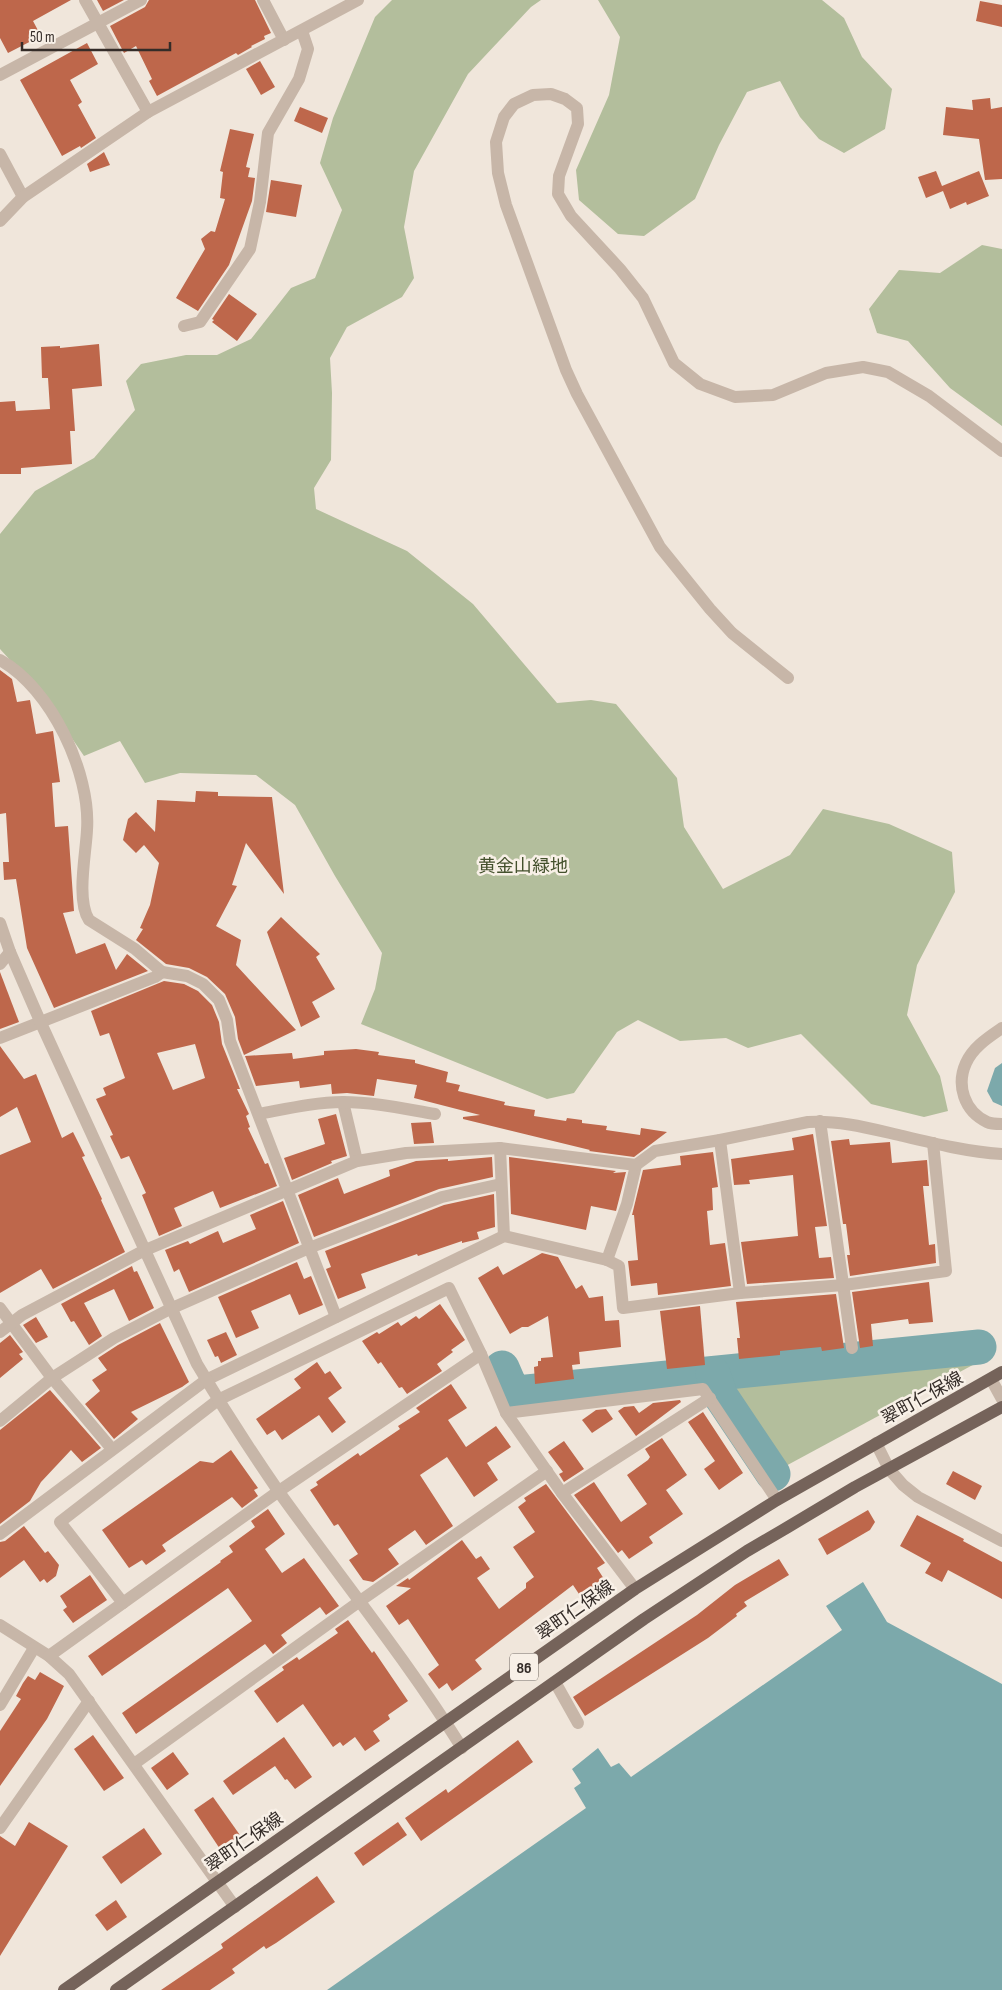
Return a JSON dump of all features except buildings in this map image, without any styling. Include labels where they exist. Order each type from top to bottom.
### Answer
[{"type":"main road","name":"翠町仁保線","points":[[64,1990],[636,1589],[777,1500],[996,1376]]},
{"type":"main road","name":"86","points":[[116,1990],[644,1619],[747,1551],[1002,1406]]},
{"type":"street","points":[[85,0],[148,112]]},
{"type":"street","points":[[0,75],[142,0]]},
{"type":"street","points":[[263,0],[284,40]]},
{"type":"street","points":[[0,221],[23,197],[148,112],[358,0]]},
{"type":"street","points":[[184,326],[200,322],[250,250],[260,202],[268,133],[299,79],[308,49],[302,30]]},
{"type":"street","points":[[788,678],[732,633],[660,547],[577,394],[566,370],[506,205],[498,173],[496,142],[504,117],[514,104],[532,95],[551,94],[565,99],[577,108],[578,124],[559,176],[558,194],[571,216],[620,269],[643,298],[674,363],[700,384],[735,397],[773,395],[826,373],[863,367],[888,372],[929,396],[1002,451]]},
{"type":"street","points":[[0,154],[23,197]]},
{"type":"street","points":[[0,660],[25,679],[42,699],[67,739],[80,772],[86,802],[87,828],[83,869],[84,912],[89,920],[135,949],[162,972],[187,976],[203,984],[219,1000],[227,1020],[230,1041],[336,1317]]},
{"type":"street","points":[[0,922],[10,952],[40,1021],[170,1309],[197,1364],[218,1400],[279,1491],[360,1601],[446,1722],[462,1748]]},
{"type":"street","points":[[0,964],[10,952]]},
{"type":"street","points":[[0,1038],[155,977],[162,972]]},
{"type":"street","points":[[1002,1028],[978,1046],[966,1062],[960,1085],[967,1106],[987,1122],[1002,1124]]},
{"type":"street","points":[[259,1114],[343,1102],[435,1114]]},
{"type":"street","points":[[343,1102],[357,1161]]},
{"type":"street","points":[[820,1121],[852,1348]]},
{"type":"street","points":[[607,1260],[627,1204],[636,1165],[655,1151],[820,1121],[866,1127],[983,1153],[1002,1154]]},
{"type":"street","points":[[720,1140],[740,1293]]},
{"type":"street","points":[[0,1534],[206,1380],[504,1236],[607,1260],[619,1266],[623,1308],[740,1293],[844,1285],[946,1271],[933,1143]]},
{"type":"street","points":[[5,1328],[68,1290],[144,1251],[357,1161],[406,1153],[500,1148],[636,1165]]},
{"type":"street","points":[[500,1148],[504,1236]]},
{"type":"street","points":[[0,1420],[52,1378],[114,1338],[170,1309],[310,1248],[442,1197],[501,1184]]},
{"type":"street","points":[[123,1603],[60,1522],[218,1400],[449,1288],[481,1354],[506,1413],[562,1493],[636,1589]]},
{"type":"street","points":[[0,1308],[5,1328],[52,1378],[112,1449]]},
{"type":"street","points":[[49,1656],[279,1491],[481,1354]]},
{"type":"street","points":[[996,1376],[1002,1399]]},
{"type":"street","points":[[506,1413],[703,1388],[777,1500]]},
{"type":"street","points":[[562,1493],[710,1398]]},
{"type":"street","points":[[876,1443],[889,1469],[903,1485],[918,1497],[1002,1541]]},
{"type":"street","points":[[134,1764],[360,1601],[547,1471]]},
{"type":"street","points":[[0,1625],[49,1656],[69,1674],[236,1907]]},
{"type":"street","points":[[0,1705],[34,1648]]},
{"type":"street","points":[[555,1682],[578,1723]]},
{"type":"street","points":[[0,1828],[89,1701]]},
{"type":"green space","name":"黄金山緑地","points":[[392,0],[541,0],[531,7],[468,74],[414,171],[404,227],[414,278],[402,297],[347,327],[330,358],[332,393],[331,460],[314,488],[316,509],[407,551],[473,604],[557,703],[591,700],[616,704],[677,778],[684,827],[723,889],[790,855],[823,809],[889,824],[952,852],[955,892],[917,965],[907,1015],[940,1076],[948,1111],[924,1117],[871,1104],[801,1034],[748,1048],[726,1038],[680,1041],[638,1020],[617,1032],[574,1093],[547,1099],[361,1024],[375,989],[382,953],[295,805],[256,775],[180,773],[145,783],[120,741],[84,756],[43,696],[0,649],[0,534],[35,491],[94,458],[135,410],[126,381],[141,364],[186,355],[217,355],[251,339],[291,288],[315,278],[342,210],[320,163],[333,118],[375,17]]},
{"type":"green space","points":[[598,0],[822,0],[844,18],[862,57],[892,89],[885,129],[844,153],[819,139],[800,117],[780,81],[747,92],[719,145],[695,199],[644,236],[618,234],[579,200],[576,170],[609,95],[620,37]]},
{"type":"green space","points":[[982,245],[1002,249],[1002,426],[950,388],[908,341],[877,333],[869,309],[899,270],[940,273]]},
{"type":"green space","points":[[980,1356],[982,1360],[782,1468],[730,1393],[731,1383]]},
{"type":"water","points":[[1002,1063],[1002,1106],[993,1102],[987,1091],[995,1068]]},
{"type":"water","points":[[863,1582],[887,1622],[1002,1684],[1002,1990],[327,1990],[586,1808],[574,1788],[581,1783],[572,1769],[598,1748],[611,1767],[619,1763],[631,1777],[842,1630],[826,1606]]},
{"type":"waterway","points":[[502,1368],[512,1391],[517,1393],[979,1347]]},
{"type":"waterway","points":[[713,1374],[720,1395],[773,1474]]}]
